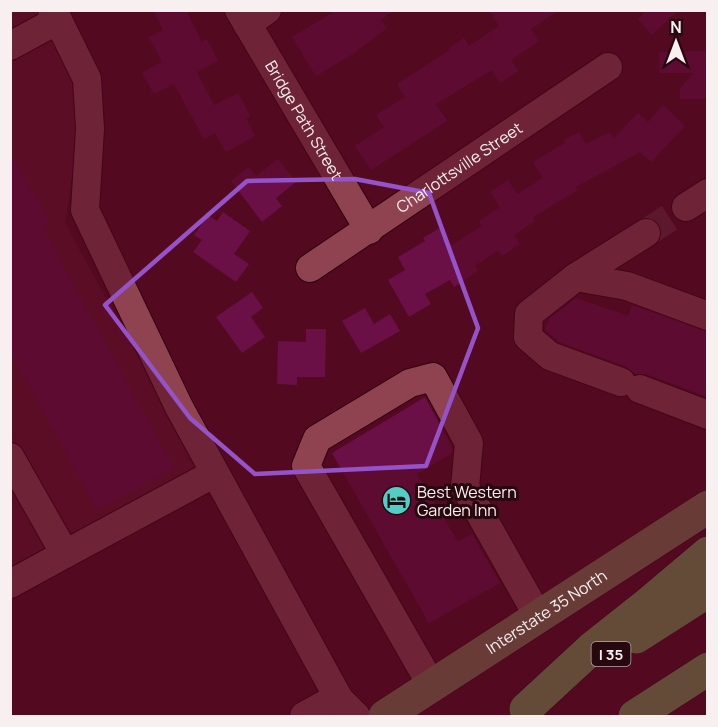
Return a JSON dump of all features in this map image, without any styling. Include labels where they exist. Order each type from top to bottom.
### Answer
[{"type":"highway","points":[[520,713],[591,649],[708,554]]},
{"type":"highway","name":"I 35","points":[[520,713],[708,591]]},
{"type":"highway","points":[[635,717],[708,671]]},
{"type":"main road","name":"Interstate 35 North","points":[[385,717],[708,507]]},
{"type":"street","points":[[10,46],[55,15],[87,79],[90,129],[85,210],[179,407],[346,707],[304,717]]},
{"type":"street","name":"Bridge Path Street","points":[[251,15],[369,230]]},
{"type":"street","name":"Charlottsville Street","points":[[310,268],[608,67]]},
{"type":"street","points":[[646,233],[576,277],[529,314],[528,338],[550,356],[708,416]]},
{"type":"street","points":[[576,277],[627,286],[708,316]]},
{"type":"street","points":[[432,686],[306,466],[317,440],[410,383],[433,377],[469,443],[465,487],[538,616]]},
{"type":"street","points":[[10,457],[65,554]]},
{"type":"street","points":[[10,585],[215,473]]},
{"type":"highlighted area","points":[[355,179],[429,193],[478,328],[426,466],[255,474],[190,418],[105,305],[247,181]]},
{"type":"shaded area","points":[[11,11],[45,11],[87,79],[65,223],[200,470],[11,567]]},
{"type":"building","points":[[153,10],[186,10],[202,42],[207,39],[218,61],[197,72],[214,105],[238,93],[250,116],[246,118],[255,136],[226,152],[215,133],[204,139],[174,84],[154,94],[142,73],[162,62],[149,37],[163,30]]},
{"type":"building","points":[[337,10],[394,10],[381,20],[387,28],[351,55],[316,76],[292,37]]},
{"type":"building","points":[[489,10],[559,10],[531,29],[539,41],[511,60],[518,71],[500,83],[492,70],[436,104],[447,121],[371,170],[355,146],[384,127],[376,115],[405,97],[397,84],[450,50],[449,48],[464,38],[469,46],[499,26]]},
{"type":"building","points":[[647,10],[679,10],[652,35],[638,19]]},
{"type":"building","points":[[708,51],[708,99],[680,99],[680,88],[694,73],[660,73],[659,52]]},
{"type":"building","points":[[663,105],[685,126],[651,162],[640,152],[576,187],[578,190],[533,217],[535,221],[514,235],[520,244],[502,256],[498,250],[475,266],[478,271],[454,287],[450,280],[425,294],[431,304],[409,317],[388,280],[405,270],[398,257],[425,241],[423,238],[441,227],[452,245],[482,226],[479,221],[500,207],[490,192],[508,180],[517,194],[543,178],[533,162],[565,143],[564,140],[579,132],[586,144],[610,132],[614,138],[638,113],[648,122]]},
{"type":"building","points":[[10,151],[51,225],[44,230],[174,468],[97,510],[10,351]]},
{"type":"building","points":[[278,159],[296,182],[276,198],[282,206],[262,222],[231,181],[249,167],[256,176]]},
{"type":"building","points":[[223,212],[250,231],[234,254],[249,264],[236,282],[193,252],[202,240],[194,235],[208,215],[217,221]]},
{"type":"building","points":[[252,292],[263,308],[251,317],[265,337],[242,353],[216,317]]},
{"type":"building","points":[[576,298],[628,316],[632,305],[708,332],[708,397],[646,374],[635,374],[627,367],[559,342],[545,330],[549,319]]},
{"type":"building","points":[[365,308],[374,324],[390,314],[400,331],[361,353],[342,321]]},
{"type":"building","points":[[306,329],[326,329],[325,377],[297,377],[297,385],[277,384],[278,341],[306,342]]},
{"type":"building","name":"Best Western Garden Inn","points":[[425,397],[452,447],[452,453],[417,474],[458,542],[472,534],[500,583],[429,623],[332,453]]},
{"type":"tunnel","points":[[646,233],[686,207]]},
{"type":"place","name":"Best Western Garden Inn","points":[[396,501]]}]
